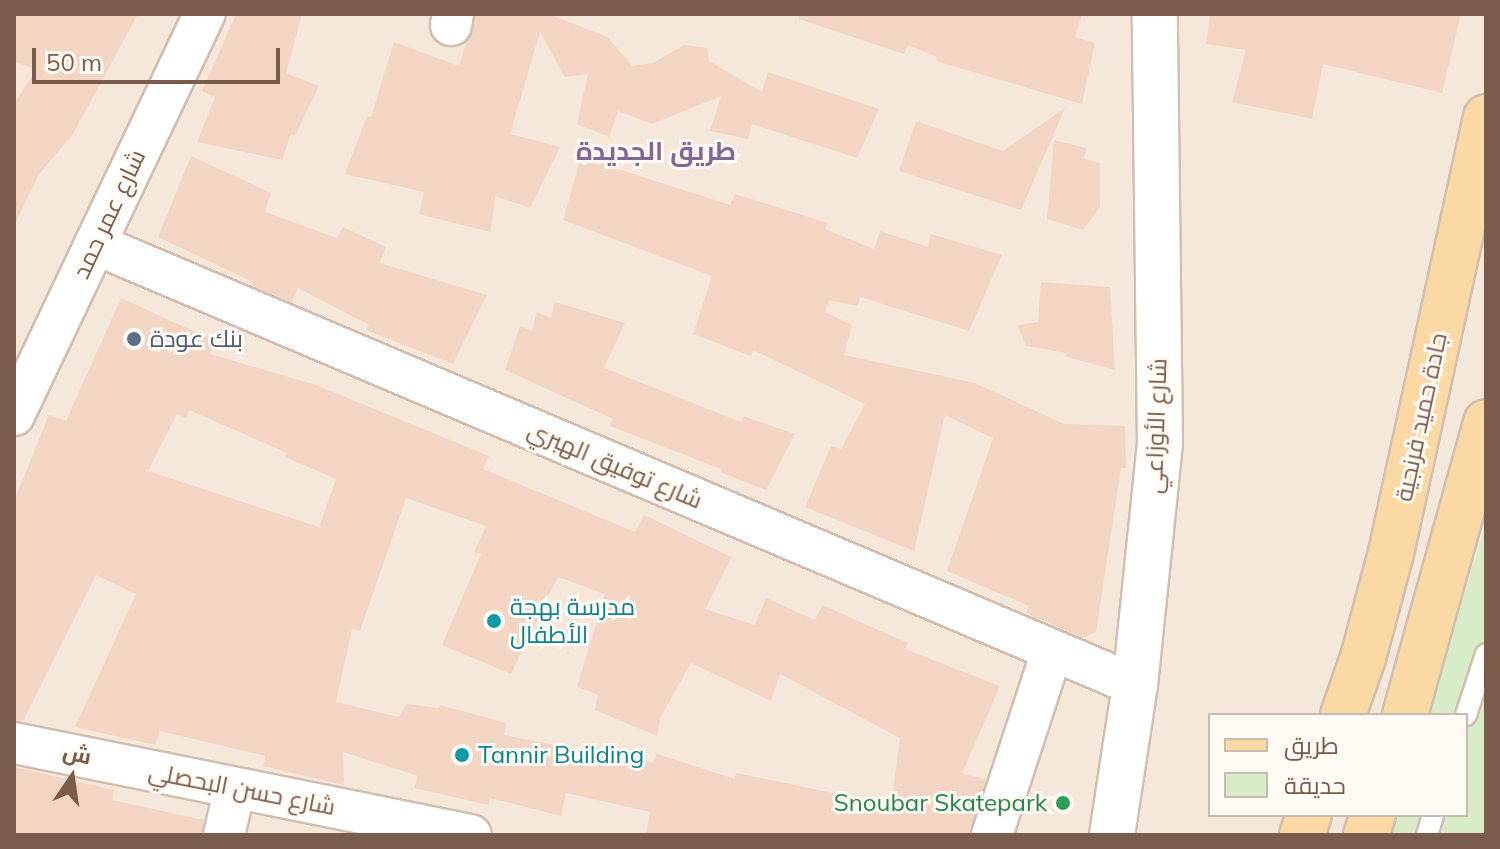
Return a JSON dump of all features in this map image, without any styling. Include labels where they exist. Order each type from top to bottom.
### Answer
[{"type":"main road","name":"جادة حميد فرنجية","points":[[1344,713],[1363,658],[1391,553],[1486,117]]},
{"type":"main road","points":[[1406,713],[1486,422]]},
{"type":"street","name":"شارع عمر حمد","points":[[14,415],[204,14]]},
{"type":"street","name":"شارع الأوزاعي","points":[[1112,835],[1135,685],[1160,444],[1155,14]]},
{"type":"street","name":"شارع توفيق الهبري","points":[[95,244],[1135,685]]},
{"type":"street","points":[[992,835],[1052,651]]},
{"type":"street","name":"شارع حسن البحصلي","points":[[14,743],[465,835]]},
{"type":"street","points":[[224,835],[235,788]]},
{"type":"lane","points":[[1467,713],[1486,654]]},
{"type":"shaded area","points":[[14,14],[1486,14],[1486,835],[14,835]]},
{"type":"green space","points":[[1486,525],[1486,835],[1390,835],[1395,817],[1468,817],[1468,713],[1428,713]]},
{"type":"building","points":[[14,14],[138,14],[73,134],[39,174],[14,226],[14,104],[36,70],[14,61]]},
{"type":"building","points":[[236,14],[302,14],[286,73],[319,86],[295,136],[291,134],[282,160],[197,142],[215,97],[202,91]]},
{"type":"building","points":[[475,14],[548,14],[608,37],[632,66],[653,63],[684,45],[707,48],[709,61],[762,92],[768,72],[879,109],[857,158],[752,124],[748,139],[710,131],[721,96],[652,124],[618,111],[609,137],[577,124],[588,74],[565,77],[540,32],[510,134],[560,147],[530,208],[495,196],[491,232],[419,214],[424,192],[345,174],[367,116],[371,117],[394,42],[459,66]]},
{"type":"building","points":[[800,14],[1082,14],[1075,37],[1095,43],[1082,104],[936,61],[937,57],[908,45],[904,54],[799,19]]},
{"type":"building","points":[[1210,14],[1461,14],[1442,93],[1323,64],[1312,119],[1232,102],[1246,50],[1206,44]]},
{"type":"building","points":[[1065,108],[1021,210],[899,171],[916,121],[1003,151]]},
{"type":"building","points":[[1054,140],[1086,148],[1084,159],[1100,163],[1100,207],[1083,230],[1047,219]]},
{"type":"building","points":[[191,156],[271,193],[265,212],[337,238],[343,227],[386,247],[380,263],[487,295],[453,364],[366,330],[369,325],[298,288],[292,303],[158,237]]},
{"type":"building","points":[[581,157],[730,205],[735,194],[828,223],[825,229],[874,249],[880,231],[928,247],[931,234],[1002,255],[969,331],[860,297],[857,306],[829,300],[825,312],[852,325],[844,355],[975,383],[1064,424],[1125,426],[1126,468],[1121,468],[1096,632],[1082,638],[1026,613],[1029,606],[947,571],[993,438],[945,415],[914,551],[805,507],[831,446],[841,449],[865,404],[753,350],[751,356],[693,334],[712,276],[563,220]]},
{"type":"building","points":[[1041,282],[1110,287],[1115,370],[1067,357],[1066,353],[1026,346],[1018,325],[1038,322]]},
{"type":"building","points":[[121,298],[215,341],[210,354],[316,385],[489,456],[483,469],[635,532],[644,515],[732,557],[705,609],[755,625],[766,598],[815,620],[822,605],[908,643],[905,649],[1000,686],[962,774],[986,779],[970,835],[646,835],[650,812],[566,793],[561,816],[490,798],[489,805],[414,788],[418,776],[343,752],[344,785],[263,766],[266,756],[160,731],[155,745],[75,727],[136,594],[96,575],[23,721],[14,721],[14,501],[49,415],[66,421]],"holes":[[[189,410],[287,453],[285,457],[336,479],[319,527],[148,471],[177,414],[186,418]],[[406,498],[486,526],[474,552],[481,554],[442,645],[511,674],[558,577],[605,594],[577,687],[598,695],[595,710],[657,736],[660,718],[691,663],[771,701],[780,674],[900,738],[891,805],[736,773],[735,779],[657,754],[653,763],[589,745],[588,752],[504,735],[506,723],[440,705],[439,708],[407,704],[399,717],[336,702],[352,629],[360,631]]]},
{"type":"building","points":[[555,302],[625,323],[604,368],[741,422],[743,416],[795,434],[766,490],[610,426],[613,419],[505,370],[520,326],[532,331],[537,312],[551,318]]},
{"type":"building","points":[[14,767],[114,790],[112,800],[204,820],[202,835],[14,835]]},
{"type":"place","name":"بنك عودة","points":[[134,339]]},
{"type":"place","name":"مدرسة بهجة الأطفال","points":[[494,621]]},
{"type":"place","name":"Tannir Building","points":[[462,755]]},
{"type":"place","name":"Snoubar Skatepark","points":[[1063,803]]},
{"type":"district","name":"طريق الجديدة","points":[[656,151]]}]
